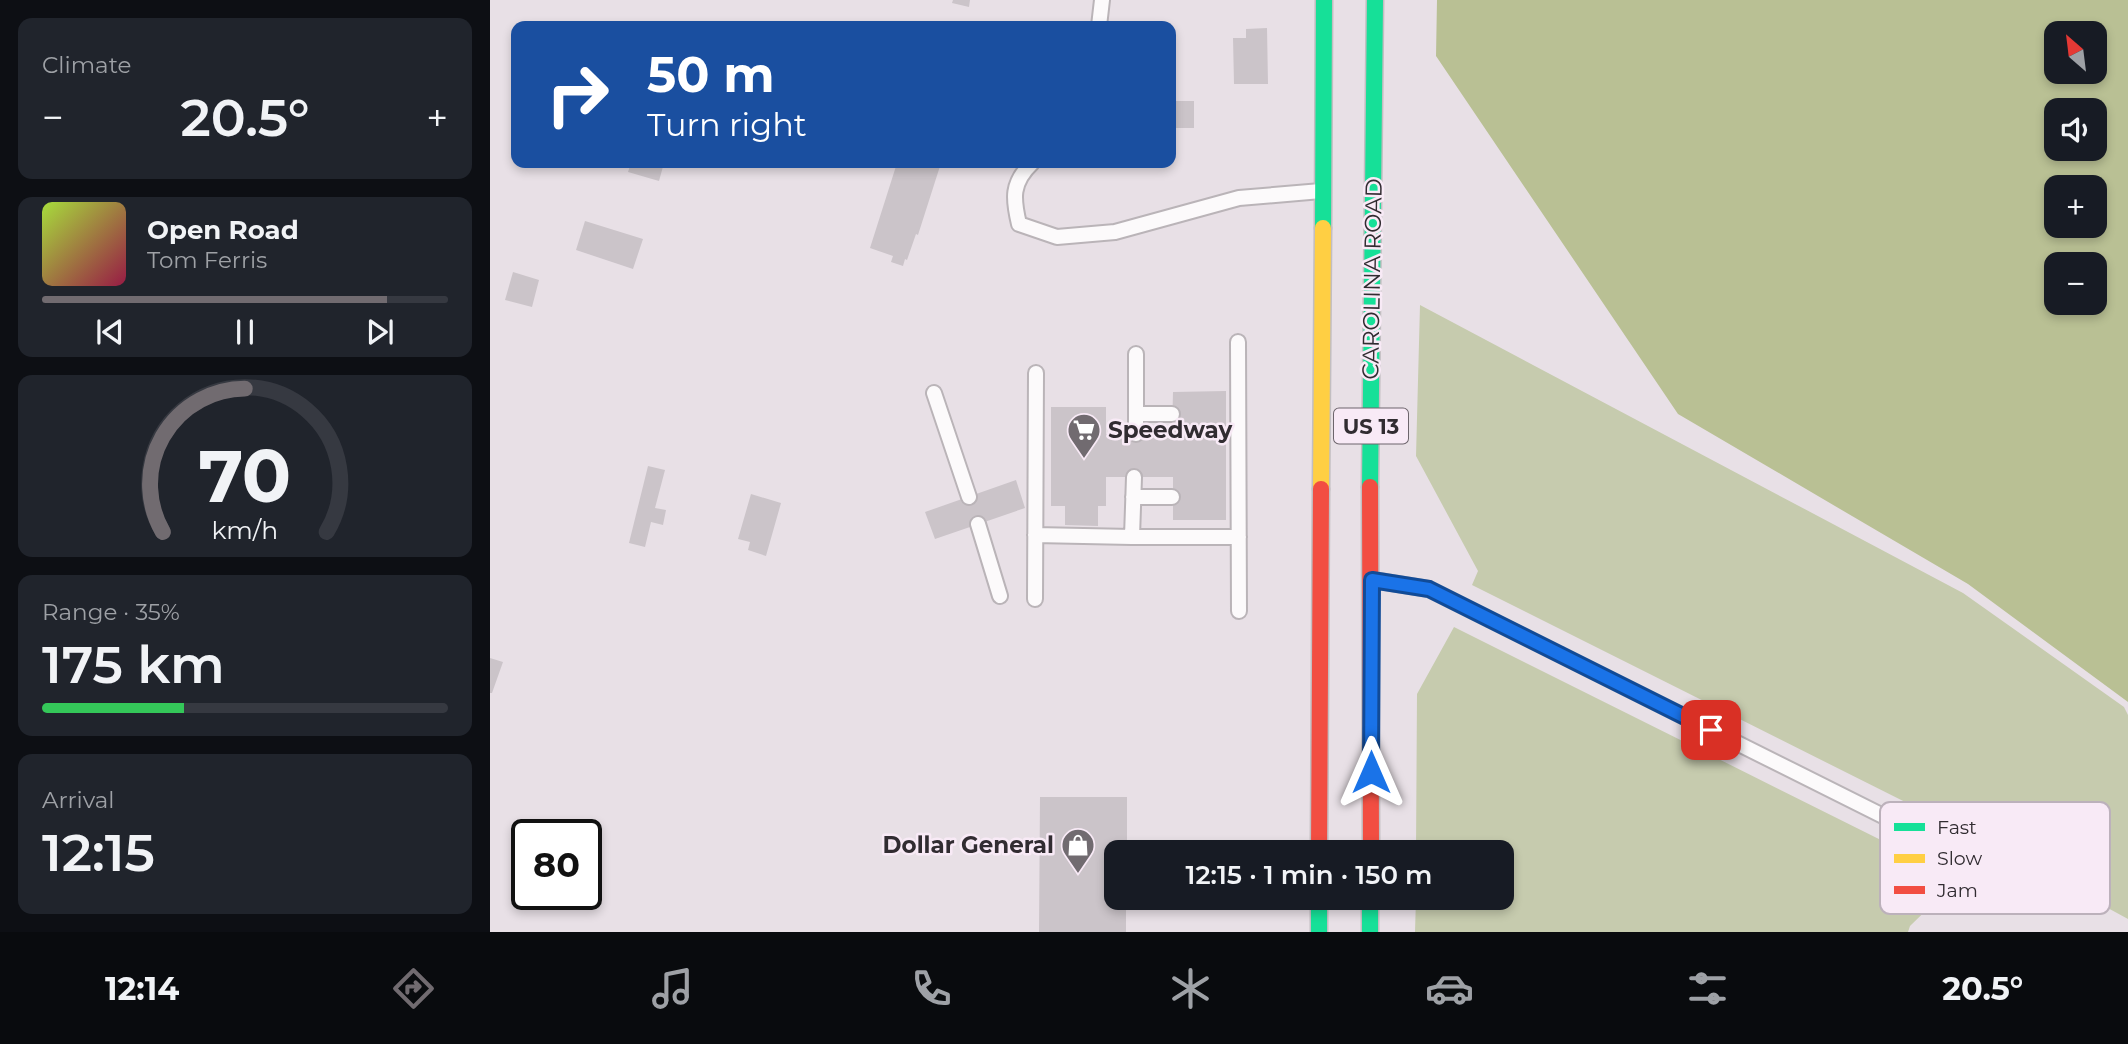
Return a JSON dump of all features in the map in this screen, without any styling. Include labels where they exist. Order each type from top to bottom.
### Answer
[{"type":"highway","name":"US 13","points":[[1319,840],[1326,612],[1322,191],[1324,0]]},
{"type":"highway","name":"CAROLINA ROAD","points":[[1371,840],[1366,613],[1372,580],[1370,460],[1375,0]]},
{"type":"highway","points":[[1319,910],[1319,932]]},
{"type":"highway","points":[[1370,910],[1370,932]]},
{"type":"lane","points":[[1100,21],[1102,0]]},
{"type":"lane","points":[[1026,168],[1012,197],[1019,224],[1057,237],[1115,232],[1239,198],[1322,191]]},
{"type":"lane","points":[[1238,342],[1232,413],[1232,498],[1239,537],[1239,611]]},
{"type":"lane","points":[[1136,354],[1136,434]]},
{"type":"lane","points":[[1035,599],[1037,373]]},
{"type":"lane","points":[[934,393],[969,497]]},
{"type":"lane","points":[[1136,414],[1172,414]]},
{"type":"lane","points":[[1132,537],[1134,477]]},
{"type":"lane","points":[[1133,497],[1172,497]]},
{"type":"lane","points":[[978,524],[1000,596]]},
{"type":"lane","points":[[1035,535],[1239,537]]},
{"type":"lane","points":[[1372,580],[1429,589],[1880,814]]},
{"type":"green space","points":[[1437,0],[2128,0],[2128,702],[1968,584],[1678,414],[1436,56]]},
{"type":"green space","points":[[1420,305],[1963,593],[2124,707],[2128,715],[2128,919],[2110,909],[2110,802],[1905,802],[1472,585],[1478,571],[1416,456]]},
{"type":"green space","points":[[1454,627],[1880,840],[1880,914],[1922,914],[1910,926],[1908,932],[1415,932],[1416,910],[1514,910],[1514,840],[1416,840],[1417,694]]},
{"type":"building","points":[[953,0],[970,0],[969,7],[952,3]]},
{"type":"building","points":[[1267,28],[1268,84],[1234,84],[1233,38],[1246,38],[1246,29]]},
{"type":"building","points":[[1176,101],[1194,101],[1194,128],[1176,128]]},
{"type":"building","points":[[629,168],[663,168],[659,181],[628,172]]},
{"type":"building","points":[[895,168],[939,168],[918,235],[916,234],[903,266],[891,262],[893,256],[870,248]]},
{"type":"building","points":[[585,221],[643,239],[633,269],[576,250]]},
{"type":"building","points":[[513,272],[539,280],[532,307],[505,300]]},
{"type":"building","points":[[1226,391],[1226,520],[1173,520],[1173,477],[1106,477],[1106,506],[1098,506],[1098,526],[1065,525],[1065,506],[1051,506],[1051,407],[1106,407],[1106,434],[1172,433],[1173,392]]},
{"type":"building","points":[[648,466],[665,470],[655,508],[666,510],[663,525],[651,522],[645,547],[629,543]]},
{"type":"building","points":[[1016,480],[1025,508],[935,539],[925,512]]},
{"type":"building","points":[[751,494],[781,503],[766,556],[748,550],[750,542],[738,539]]},
{"type":"building","points":[[490,658],[503,662],[492,693],[490,693]]},
{"type":"building","name":"Dollar General","points":[[1040,797],[1127,797],[1127,840],[1104,840],[1104,910],[1126,910],[1126,932],[1039,932]]},
{"type":"traffic: fast","points":[[1323,228],[1324,0]]},
{"type":"traffic: fast","points":[[1370,487],[1375,0]]},
{"type":"traffic: fast","points":[[1319,910],[1319,932]]},
{"type":"traffic: fast","points":[[1370,910],[1370,932]]},
{"type":"traffic: slow","points":[[1321,489],[1323,228]]},
{"type":"traffic: jam","points":[[1370,487],[1371,840]]},
{"type":"traffic: jam","points":[[1319,840],[1321,489]]},
{"type":"place","name":"Speedway","points":[[1084,460]]},
{"type":"place","name":"Dollar General","points":[[1078,875]]},
{"type":"route","points":[[1371,772],[1372,580],[1429,589],[1711,730]]}]
